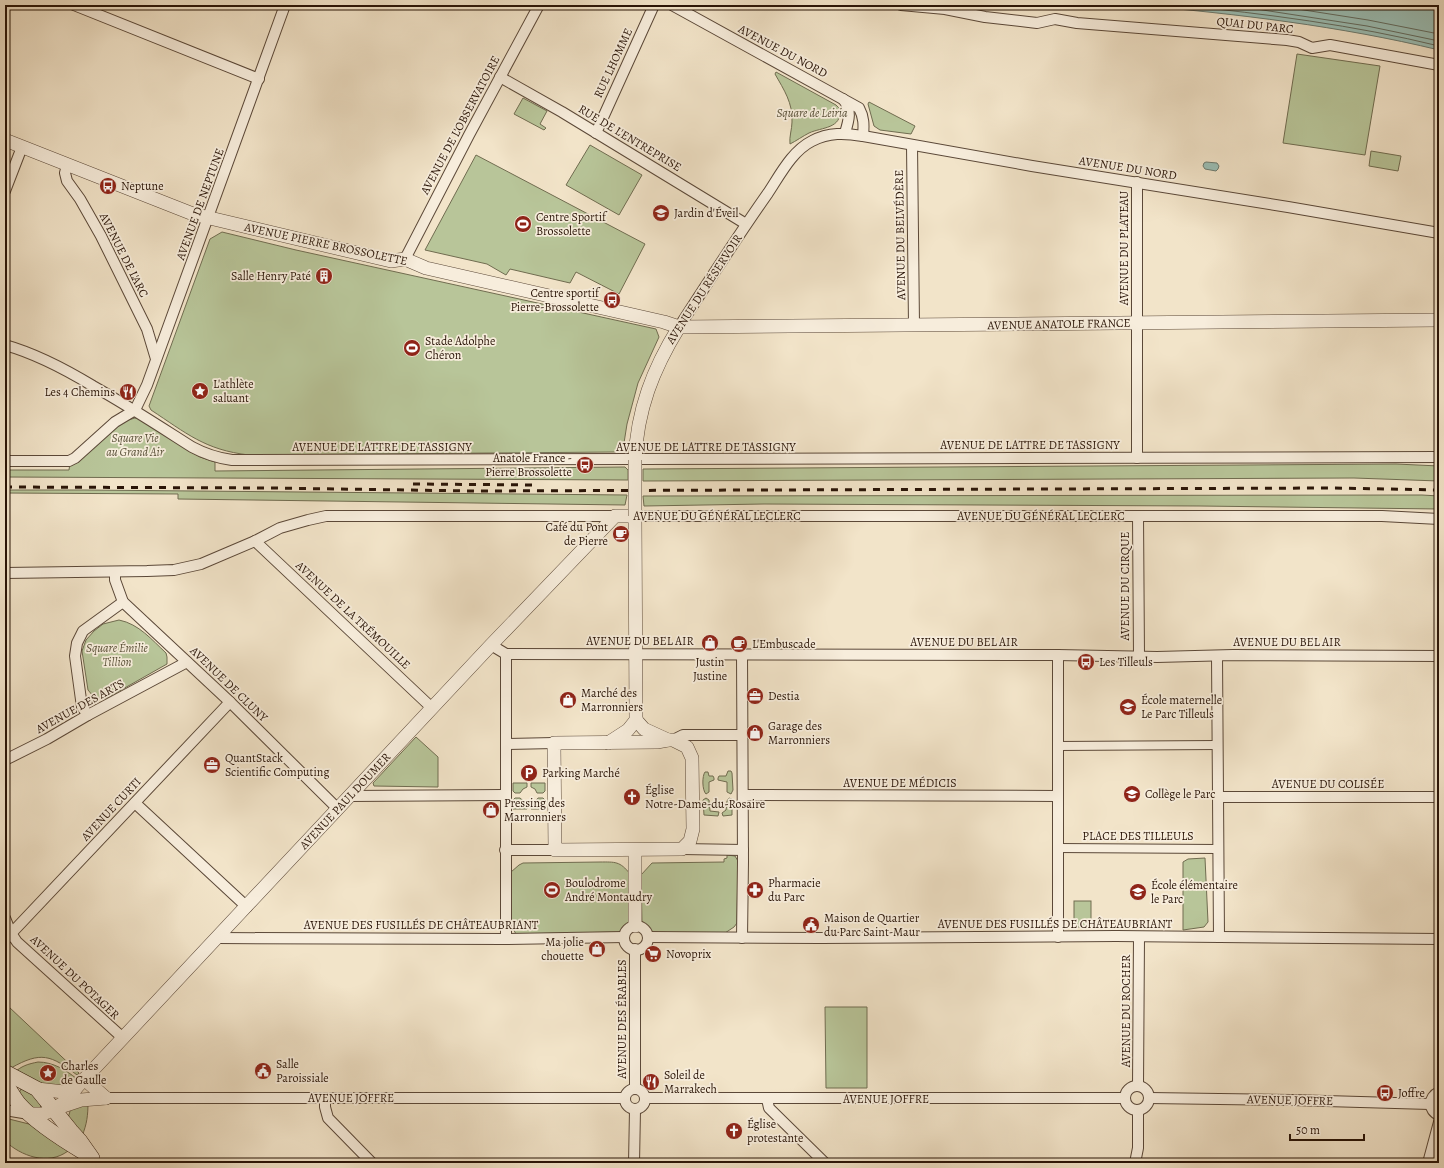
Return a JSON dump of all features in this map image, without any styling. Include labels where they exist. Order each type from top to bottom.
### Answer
[{"type":"main road","points":[[5,1072],[31,1086],[54,1109],[95,1160]]},
{"type":"main road","points":[[7,1092],[30,1114],[66,1142],[95,1160]]},
{"type":"street","points":[[74,5],[259,79]]},
{"type":"street","name":"AVENUE DE NEPTUNE","points":[[135,410],[147,385],[285,5]]},
{"type":"street","name":"AVENUE DE L'OBSERVATOIRE","points":[[405,259],[539,5]]},
{"type":"street","name":"RUE LHOMME","points":[[596,133],[654,5]]},
{"type":"street","name":"AVENUE DU NORD","points":[[672,5],[840,96],[859,108],[864,124],[863,136],[1439,233]]},
{"type":"street","name":"QUAI DU PARC","points":[[901,5],[945,9],[985,17],[1037,23],[1055,19],[1077,23],[1287,40],[1299,42],[1312,48],[1330,45],[1439,65]]},
{"type":"street","name":"RUE DE L'ENTREPRISE","points":[[500,77],[562,112],[746,224]]},
{"type":"street","points":[[840,96],[848,105],[850,112],[845,133]]},
{"type":"street","name":"AVENUE DU RÉSERVOIR","points":[[636,720],[635,460],[640,419],[650,381],[679,327],[746,224],[791,159],[800,149],[813,141],[837,133],[863,136]]},
{"type":"street","name":"AVENUE PIERRE BROSSOLETTE","points":[[5,140],[193,214],[392,261],[405,259],[426,268],[664,322],[679,327]]},
{"type":"street","name":"AVENUE DU BELVÉDÈRE","points":[[912,145],[914,325]]},
{"type":"street","points":[[5,191],[22,147]]},
{"type":"street","name":"AVENUE DE L'ARC","points":[[67,165],[65,173],[67,181],[80,199],[101,236],[147,329],[156,359]]},
{"type":"street","name":"AVENUE DU PLATEAU","points":[[1138,182],[1138,458]]},
{"type":"street","name":"AVENUE ANATOLE FRANCE","points":[[679,327],[1439,320]]},
{"type":"street","name":"AVENUE DE LATTRE DE TASSIGNY","points":[[5,345],[29,353],[61,367],[135,410],[204,454],[232,460],[1439,457]]},
{"type":"street","points":[[5,460],[69,461],[75,458],[116,422],[135,410]]},
{"type":"street","name":"AVENUE DU GÉNÉRAL LECLERC","points":[[5,572],[115,572],[174,570],[201,564],[255,541],[280,528],[326,516],[1382,516],[1439,519]]},
{"type":"street","name":"AVENUE PAUL DOUMER","points":[[54,1109],[69,1099],[80,1084],[491,645],[615,516]]},
{"type":"street","name":"AVENUE DU CIRQUE","points":[[1138,516],[1139,656]]},
{"type":"street","name":"AVENUE DE LA TRÉMOUILLE","points":[[255,541],[432,708]]},
{"type":"street","name":"AVENUE DE CLUNY","points":[[115,572],[115,580],[123,602],[230,702],[338,809]]},
{"type":"street","points":[[88,715],[82,706],[75,656],[77,643],[83,631],[123,602]]},
{"type":"street","points":[[491,645],[506,654],[506,939]]},
{"type":"street","name":"AVENUE DU BEL AIR","points":[[506,654],[1439,656]]},
{"type":"street","points":[[742,654],[742,938]]},
{"type":"street","points":[[1058,655],[1058,937]]},
{"type":"street","points":[[1217,656],[1219,937]]},
{"type":"street","name":"AVENUE DES ARTS","points":[[5,760],[47,739],[88,715],[187,662]]},
{"type":"street","name":"AVENUE CURTI","points":[[8,937],[230,702]]},
{"type":"street","points":[[608,743],[628,730],[636,720],[644,729],[687,748],[692,758],[692,829],[690,841],[682,849]]},
{"type":"street","points":[[506,744],[657,742],[683,736],[742,735]]},
{"type":"street","points":[[554,743],[555,850]]},
{"type":"street","points":[[1058,746],[1217,745]]},
{"type":"street","points":[[350,796],[505,795]]},
{"type":"street","name":"AVENUE DE MÉDICIS","points":[[742,795],[1058,796]]},
{"type":"street","name":"AVENUE DU COLISÉE","points":[[1218,797],[1439,797]]},
{"type":"street","points":[[135,803],[247,907]]},
{"type":"street","name":"PLACE DES TILLEULS","points":[[1058,848],[1218,849]]},
{"type":"street","points":[[505,850],[743,850]]},
{"type":"street","points":[[635,850],[636,926]]},
{"type":"street","name":"AVENUE DU POTAGER","points":[[5,918],[8,937],[17,942],[123,1038]]},
{"type":"street","points":[[636,926],[645,931],[648,938],[645,945],[635,950],[626,944],[624,937],[629,928],[636,926]]},
{"type":"street","name":"AVENUE DES FUSILLÉS DE CHÂTEAUBRIANT","points":[[218,938],[506,939],[624,937]]},
{"type":"street","name":"AVENUE DU ROCHER","points":[[1138,1086],[1139,937]]},
{"type":"street","name":"AVENUE DES FUSILLÉS DE CHÂTEAUBRIANT","points":[[648,938],[1219,937],[1439,939]]},
{"type":"street","name":"AVENUE DES ÉRABLES","points":[[635,950],[636,1089]]},
{"type":"street","points":[[7,1092],[16,1086],[31,1086],[64,1092],[80,1084],[106,1098]]},
{"type":"street","points":[[1138,1086],[1147,1091],[1149,1098],[1148,1104],[1145,1108],[1138,1110],[1132,1109],[1128,1106],[1125,1098],[1128,1091],[1138,1086]]},
{"type":"street","points":[[636,1089],[642,1092],[646,1098],[646,1102],[642,1108],[635,1110],[626,1105],[625,1098],[628,1091],[636,1089]]},
{"type":"street","points":[[1439,1092],[1433,1096],[1430,1104],[1433,1112],[1439,1115]]},
{"type":"street","points":[[5,1110],[30,1114],[43,1114],[81,1100],[106,1098]]},
{"type":"street","name":"AVENUE JOFFRE","points":[[106,1098],[625,1098]]},
{"type":"street","points":[[325,1098],[325,1107],[328,1118],[372,1163]]},
{"type":"street","name":"AVENUE JOFFRE","points":[[646,1098],[1125,1098]]},
{"type":"street","name":"AVENUE JOFFRE","points":[[1149,1098],[1430,1104]]},
{"type":"street","points":[[767,1099],[769,1108],[825,1163]]},
{"type":"street","points":[[634,1163],[635,1110]]},
{"type":"street","points":[[1135,1163],[1138,1148],[1138,1110]]},
{"type":"street","points":[[1428,1163],[1439,1122]]},
{"type":"green space","points":[[1297,54],[1380,66],[1365,155],[1283,143]]},
{"type":"green space","name":"Square de Leiria","points":[[776,72],[836,105],[840,109],[840,116],[838,120],[830,126],[809,133],[790,144],[792,122],[791,109],[782,86],[775,74]]},
{"type":"green space","points":[[523,98],[547,111],[540,124],[546,128],[544,130],[514,114]]},
{"type":"green space","name":"Square de Leiria","points":[[869,102],[915,126],[911,134],[880,130],[874,126],[868,104]]},
{"type":"green space","points":[[590,145],[642,175],[619,215],[566,185]]},
{"type":"green space","points":[[1371,151],[1401,156],[1398,171],[1369,166]]},
{"type":"green space","name":"Centre Sportif Brossolette","points":[[476,155],[645,244],[619,294],[576,272],[570,283],[510,269],[506,275],[487,264],[425,250]]},
{"type":"green space","name":"Stade Adolphe Chéron","points":[[222,232],[296,250],[656,329],[659,337],[638,383],[627,424],[624,443],[616,452],[249,455],[234,453],[208,445],[186,433],[151,410],[149,406],[210,239]]},
{"type":"green space","name":"Square Vie au Grand Air","points":[[135,418],[141,419],[189,451],[200,457],[215,462],[215,471],[625,467],[628,470],[628,480],[5,477],[5,470],[69,470],[70,463],[121,422]]},
{"type":"green space","points":[[1396,464],[1439,466],[1439,481],[1354,478],[643,481],[643,469]]},
{"type":"green space","points":[[5,490],[627,495],[625,505],[178,499],[178,494],[5,493]]},
{"type":"green space","points":[[643,496],[1439,496],[1439,509],[1200,506],[764,504],[644,506]]},
{"type":"green space","name":"Square Émilie Tillion","points":[[119,620],[133,625],[150,638],[166,653],[167,664],[107,698],[97,698],[88,690],[82,651],[86,640],[94,631],[103,624]]},
{"type":"green space","points":[[416,737],[438,757],[438,787],[374,786],[373,783]]},
{"type":"green space","points":[[728,771],[731,771],[732,773],[733,790],[731,794],[727,792],[727,782],[718,780],[719,776],[726,776]]},
{"type":"green space","points":[[705,772],[708,772],[709,776],[713,776],[714,778],[714,780],[709,782],[709,792],[706,794],[703,783]]},
{"type":"green space","points":[[513,783],[527,783],[527,787],[520,793],[515,793],[513,791]]},
{"type":"green space","points":[[531,783],[545,783],[545,791],[543,793],[537,793],[535,789],[531,787]]},
{"type":"green space","points":[[515,798],[520,798],[527,804],[527,809],[513,809],[513,800]]},
{"type":"green space","points":[[538,798],[543,798],[545,800],[545,809],[531,809],[531,804]]},
{"type":"green space","points":[[706,798],[709,800],[710,811],[719,812],[718,816],[704,815],[703,800]]},
{"type":"green space","points":[[729,798],[732,799],[732,815],[723,816],[722,813],[726,810],[727,801]]},
{"type":"green space","points":[[727,855],[735,856],[738,861],[737,923],[734,927],[725,933],[655,933],[642,922],[641,875],[652,863],[724,862]]},
{"type":"green space","points":[[1205,858],[1208,922],[1204,927],[1183,930],[1183,862],[1188,859]]},
{"type":"green space","points":[[610,862],[620,864],[630,874],[630,921],[619,932],[516,934],[511,925],[511,872],[519,865],[523,863]]},
{"type":"green space","points":[[1074,901],[1091,901],[1091,927],[1074,927]]},
{"type":"green space","points":[[9,1007],[79,1073],[77,1075],[53,1060],[38,1057],[11,1068],[5,1062],[5,1011]]},
{"type":"green space","points":[[825,1007],[867,1007],[867,1088],[826,1088]]},
{"type":"green space","points":[[38,1062],[49,1063],[59,1067],[77,1079],[68,1087],[54,1089],[14,1073],[25,1066]]},
{"type":"green space","points":[[27,1088],[41,1104],[40,1109],[32,1109],[19,1093],[21,1089]]},
{"type":"green space","points":[[88,1102],[87,1119],[82,1136],[68,1118],[71,1108]]},
{"type":"green space","points":[[5,1118],[33,1125],[68,1151],[52,1158],[43,1158],[27,1155],[19,1151],[5,1141]]},
{"type":"water","points":[[1136,5],[1439,5],[1439,50],[1364,34],[1288,22],[1212,12]]},
{"type":"water","points":[[1206,162],[1217,163],[1219,166],[1218,169],[1216,171],[1205,169],[1203,166]]},
{"type":"railway","points":[[413,484],[537,485]]},
{"type":"railway","points":[[5,487],[270,488],[474,491],[1335,488],[1439,490]]},
{"type":"place","name":"Neptune","points":[[108,186]]},
{"type":"place","name":"Jardin d'Éveil","points":[[661,213]]},
{"type":"place","name":"Centre Sportif Brossolette","points":[[523,224]]},
{"type":"place","name":"Salle Henry Paté","points":[[324,276]]},
{"type":"place","name":"Centre sportif Pierre-Brossolette","points":[[612,300]]},
{"type":"place","name":"Stade Adolphe Chéron","points":[[412,348]]},
{"type":"place","name":"L'athlète saluant","points":[[200,391]]},
{"type":"place","name":"Les 4 Chemins","points":[[128,392]]},
{"type":"place","name":"Anatole France - Pierre Brossolette","points":[[585,465]]},
{"type":"place","name":"Café du Pont de Pierre","points":[[621,534]]},
{"type":"place","name":"Justin Justine","points":[[710,643]]},
{"type":"place","name":"L'Embuscade","points":[[739,644]]},
{"type":"place","name":"Les Tilleuls","points":[[1086,662]]},
{"type":"place","name":"Destia","points":[[755,696]]},
{"type":"place","name":"Marché des Marronniers","points":[[568,700]]},
{"type":"place","name":"École maternelle Le Parc Tilleuls","points":[[1128,707]]},
{"type":"place","name":"Garage des Marronniers","points":[[755,733]]},
{"type":"place","name":"QuantStack Scientific Computing","points":[[212,765]]},
{"type":"place","name":"Parking Marché","points":[[529,773]]},
{"type":"place","name":"Collège le Parc","points":[[1132,794]]},
{"type":"place","name":"Église Notre-Dame-du-Rosaire","points":[[632,797]]},
{"type":"place","name":"Pressing des Marronniers","points":[[491,810]]},
{"type":"place","name":"Boulodrome André Montaudry","points":[[552,890]]},
{"type":"place","name":"Pharmacie du Parc","points":[[755,890]]},
{"type":"place","name":"École élémentaire le Parc","points":[[1138,892]]},
{"type":"place","name":"Maison de Quartier du Parc Saint-Maur","points":[[811,925]]},
{"type":"place","name":"Ma jolie chouette","points":[[597,949]]},
{"type":"place","name":"Novoprix","points":[[653,954]]},
{"type":"place","name":"Salle Paroissiale","points":[[263,1071]]},
{"type":"place","name":"Charles de Gaulle","points":[[48,1073]]},
{"type":"place","name":"Soleil de Marrakech","points":[[651,1082]]},
{"type":"place","name":"Joffre","points":[[1385,1093]]},
{"type":"place","name":"Église protestante","points":[[734,1131]]}]
